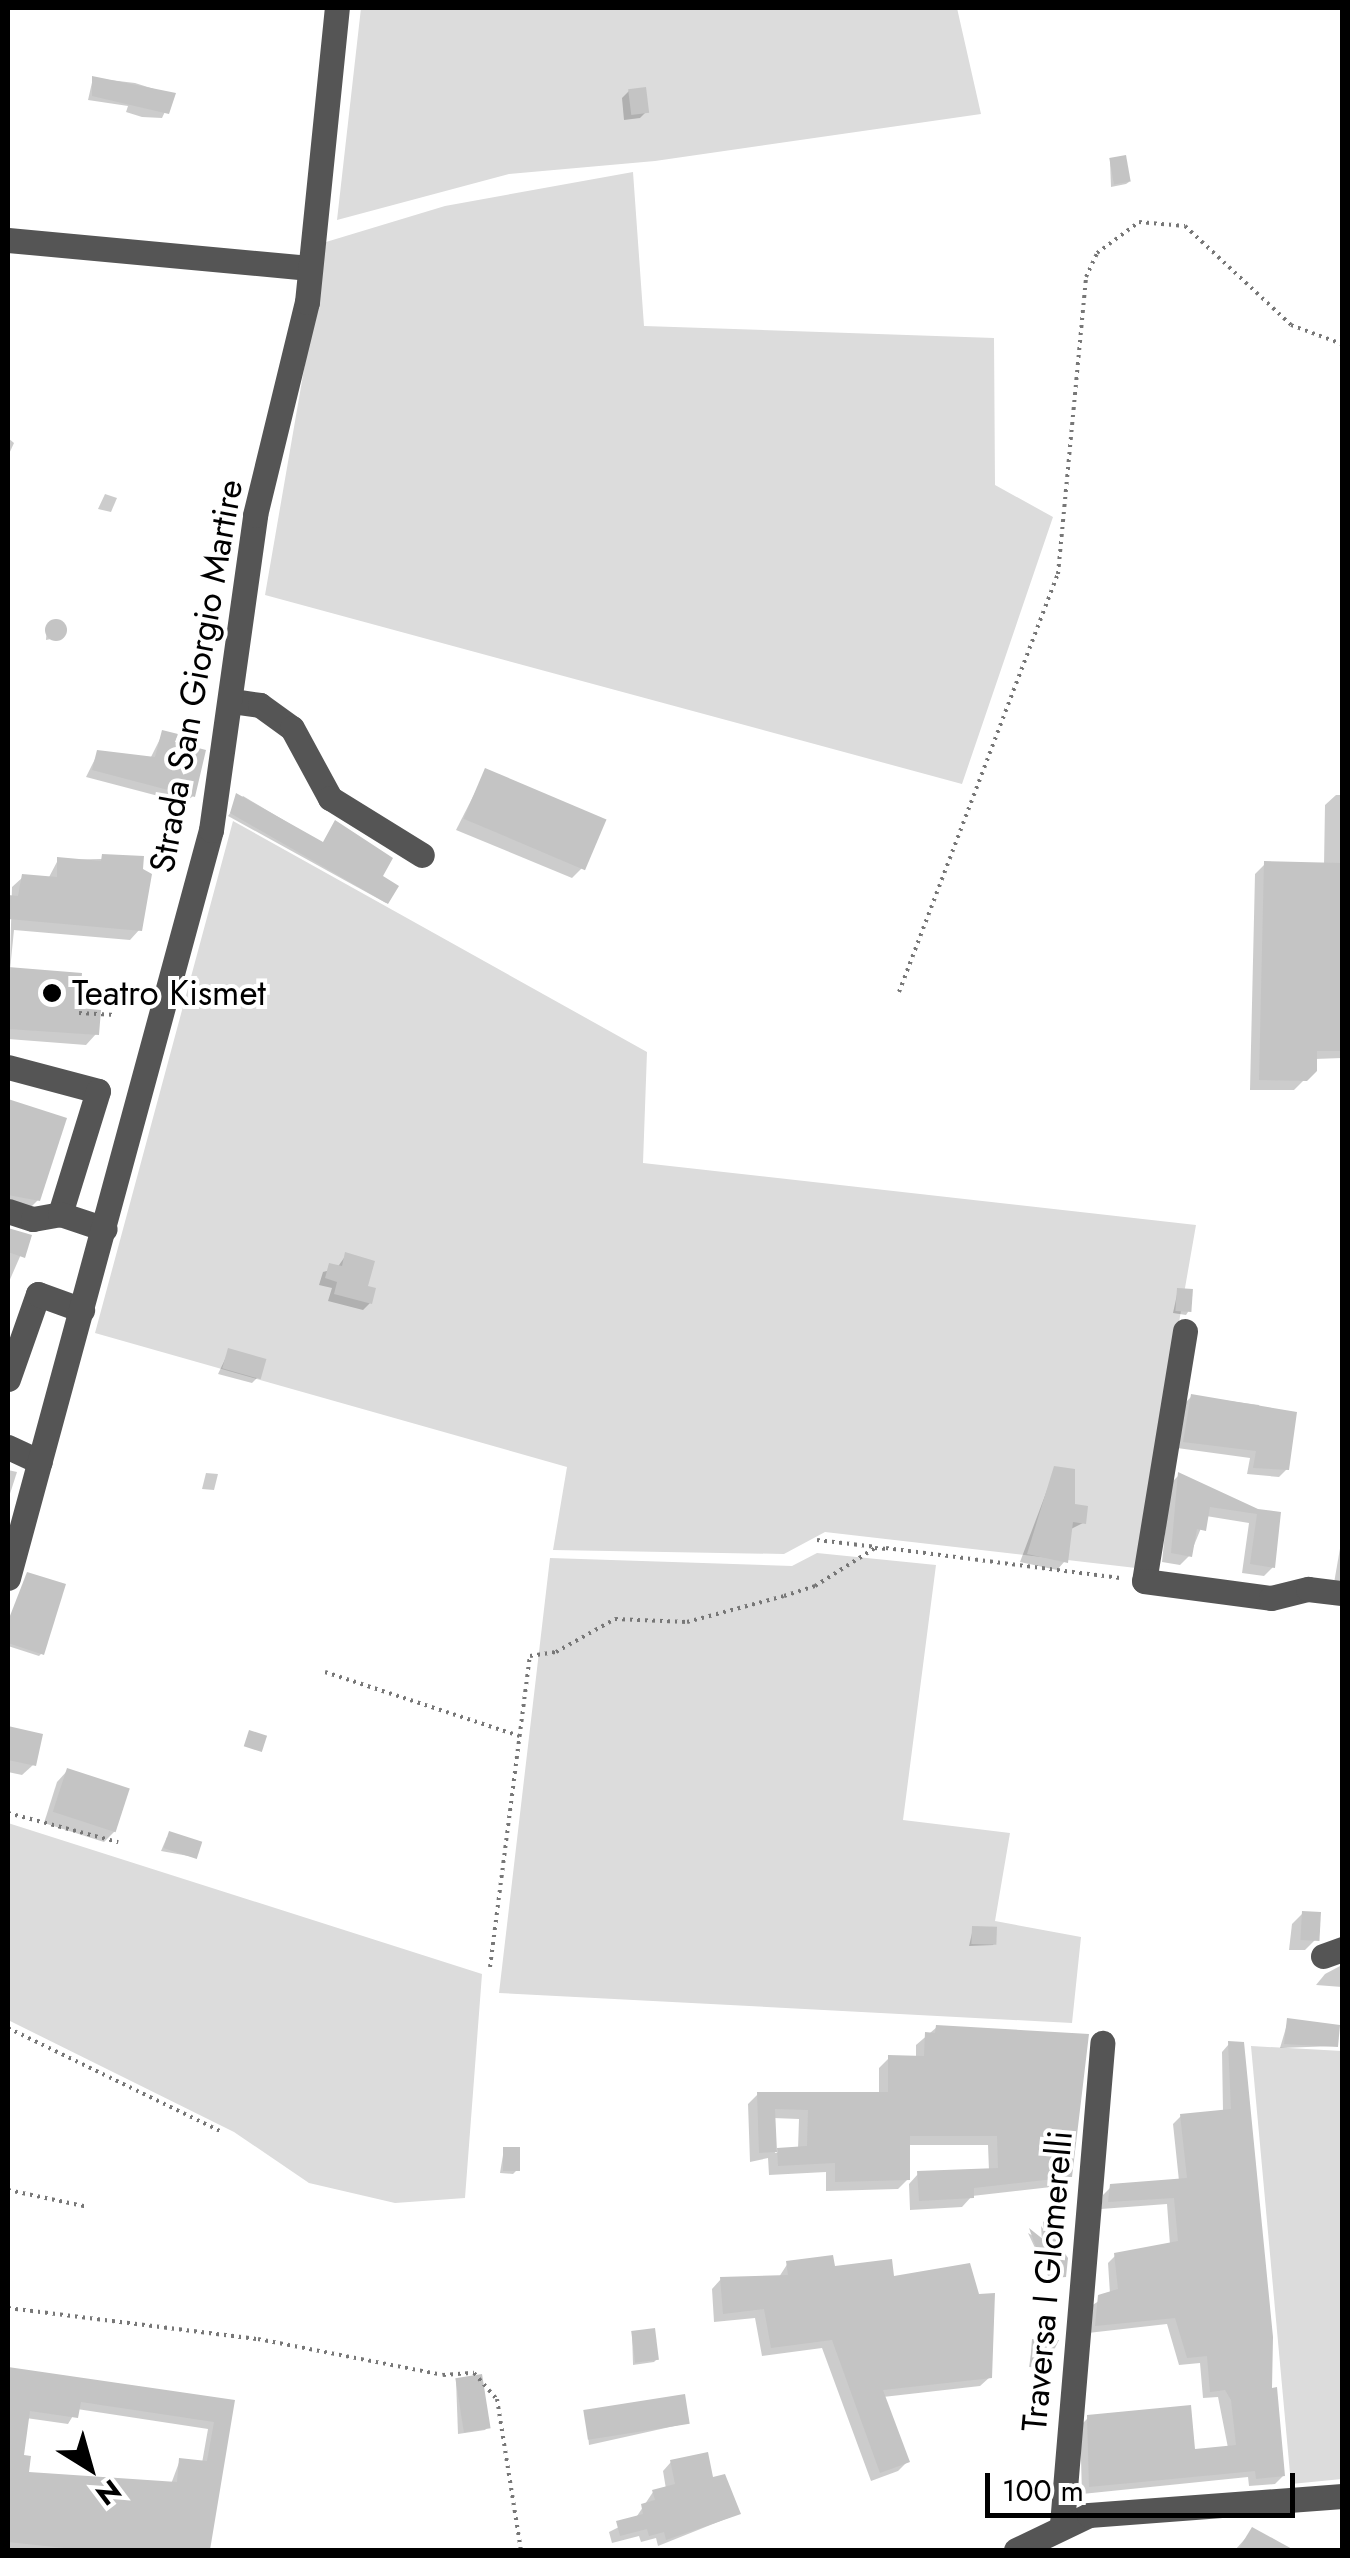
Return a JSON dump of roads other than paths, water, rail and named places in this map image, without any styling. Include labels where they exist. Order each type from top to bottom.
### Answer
[{"type":"street","name":"Strada San Giorgio Martire","points":[[8,1578],[211,830],[256,515],[310,268],[337,8]]},
{"type":"street","points":[[8,240],[310,268]]},
{"type":"street","points":[[232,701],[260,705],[292,728],[330,798],[422,855]]},
{"type":"street","points":[[8,1067],[98,1091],[60,1214]]},
{"type":"street","points":[[8,1211],[33,1219],[60,1214],[104,1229]]},
{"type":"street","points":[[8,1379],[38,1294],[82,1310]]},
{"type":"street","points":[[1185,1331],[1144,1582],[1270,1598],[1308,1588],[1342,1593]]},
{"type":"street","points":[[8,1447],[40,1462]]},
{"type":"street","name":"Traversa I Glomerelli","points":[[1062,2524],[1102,2043]]},
{"type":"street","points":[[1016,2550],[1062,2524],[1089,2515],[1342,2496]]},
{"type":"place","name":"Teatro Kismet","points":[[52,993]]}]
